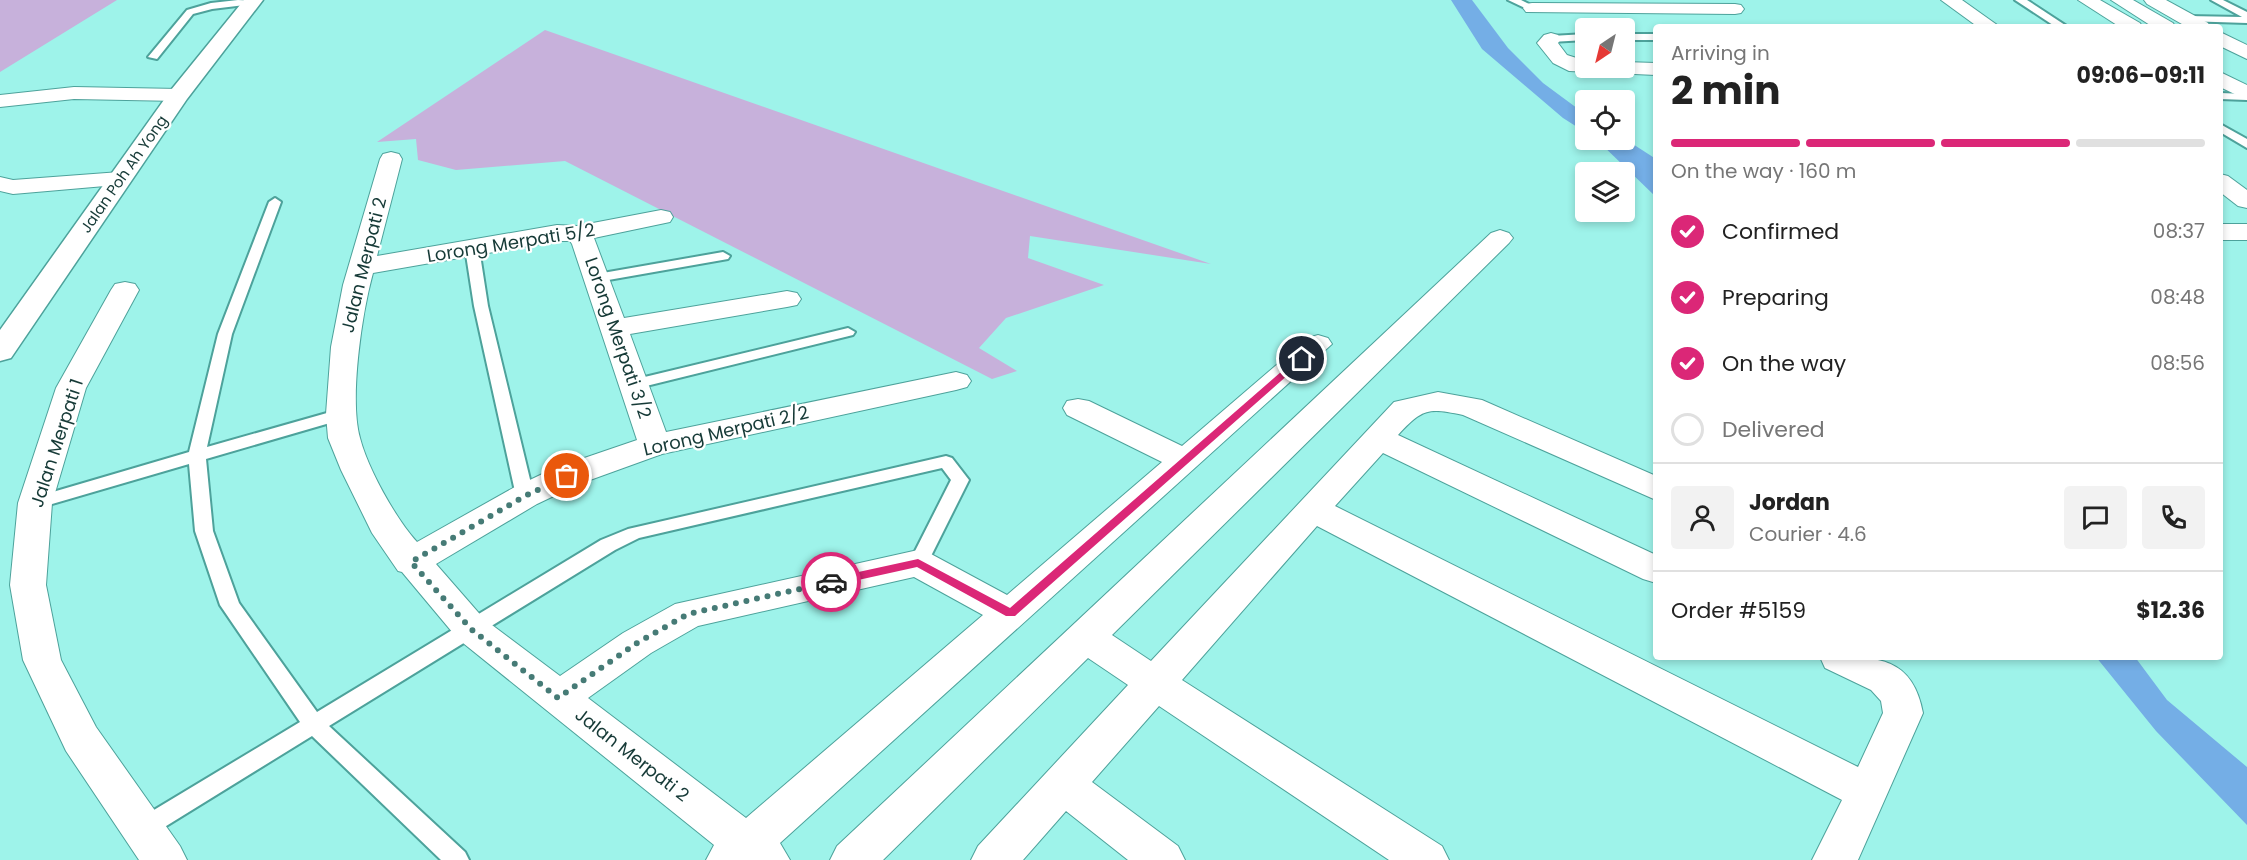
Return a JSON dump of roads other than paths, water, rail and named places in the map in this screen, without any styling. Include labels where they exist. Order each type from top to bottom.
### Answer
[{"type":"main road","name":"Jalan Poh Ah Yong","points":[[0,352],[179,95],[254,1]]},
{"type":"street","points":[[1950,0],[1986,24]]},
{"type":"street","points":[[2087,0],[2128,24]]},
{"type":"street","points":[[2120,0],[2161,24]]},
{"type":"street","points":[[2153,0],[2194,23]]},
{"type":"street","points":[[1532,8],[1736,10]]},
{"type":"street","points":[[1551,39],[1547,43],[1560,59],[1575,66]]},
{"type":"street","points":[[2223,40],[2247,53]]},
{"type":"street","points":[[2223,60],[2247,74]]},
{"type":"street","points":[[1635,69],[1653,69]]},
{"type":"street","points":[[2223,80],[2247,96]]},
{"type":"street","points":[[0,101],[74,93],[179,95]]},
{"type":"street","name":"Jalan Merpati 2","points":[[391,159],[361,267],[345,347],[341,414],[344,438],[357,471],[389,533],[411,562],[471,629],[748,855],[1011,613],[1318,344]]},
{"type":"street","points":[[0,184],[13,187],[120,179]]},
{"type":"street","points":[[2223,183],[2247,201]]},
{"type":"street","name":"Lorong Merpati 5/2","points":[[361,267],[557,233],[577,234],[661,217]]},
{"type":"street","points":[[2223,232],[2247,232]]},
{"type":"street","name":"Lorong Merpati 3/2","points":[[577,234],[584,242],[655,445]]},
{"type":"street","points":[[853,860],[1500,238]]},
{"type":"street","name":"Jalan Merpati 1","points":[[125,290],[71,388],[35,503],[28,585],[42,660],[81,739],[153,845]]},
{"type":"street","points":[[614,328],[787,299]]},
{"type":"street","name":"Lorong Merpati 2/2","points":[[411,562],[525,496],[567,476],[655,445],[956,381]]},
{"type":"street","points":[[994,860],[1405,409],[1438,401],[1471,407],[1653,488]]},
{"type":"street","points":[[1078,408],[1185,460]]},
{"type":"street","points":[[1378,438],[1653,569]]},
{"type":"street","points":[[1313,509],[1869,793]]},
{"type":"street","points":[[558,698],[637,643],[688,614],[918,562],[1011,613]]},
{"type":"street","points":[[1085,637],[1426,860]]},
{"type":"street","points":[[1835,860],[1869,793],[1903,713],[1900,695],[1885,679],[1845,660]]},
{"type":"street","points":[[1064,784],[1162,860]]},
{"type":"lane","points":[[1512,0],[1532,8]]},
{"type":"lane","points":[[2020,0],[2058,24]]},
{"type":"lane","points":[[2216,0],[2247,18]]},
{"type":"lane","points":[[153,57],[190,12],[211,6],[254,1]]},
{"type":"lane","points":[[2194,23],[2247,18]]},
{"type":"lane","points":[[1635,37],[1653,37]]},
{"type":"lane","points":[[1551,39],[1575,38]]},
{"type":"lane","points":[[2223,96],[2247,96]]},
{"type":"lane","points":[[2223,129],[2247,144]]},
{"type":"lane","points":[[275,202],[225,334],[197,456],[204,531],[230,605],[314,725],[457,860]]},
{"type":"lane","points":[[472,248],[481,306],[525,496]]},
{"type":"lane","points":[[597,278],[723,256]]},
{"type":"lane","points":[[634,384],[848,333]]},
{"type":"lane","points":[[35,503],[341,414]]},
{"type":"lane","points":[[153,845],[314,725],[608,545],[634,533],[946,462],[960,480],[918,562]]},
{"type":"water","points":[[1451,0],[1472,0],[1508,48],[1543,83],[1575,107],[1575,126],[1563,118],[1482,49]]},
{"type":"water","points":[[1635,145],[1653,157],[1653,194],[1635,177],[1635,162],[1620,162],[1607,150],[1635,150]]},
{"type":"water","points":[[2098,660],[2137,660],[2167,700],[2247,767],[2247,825],[2156,731]]}]
